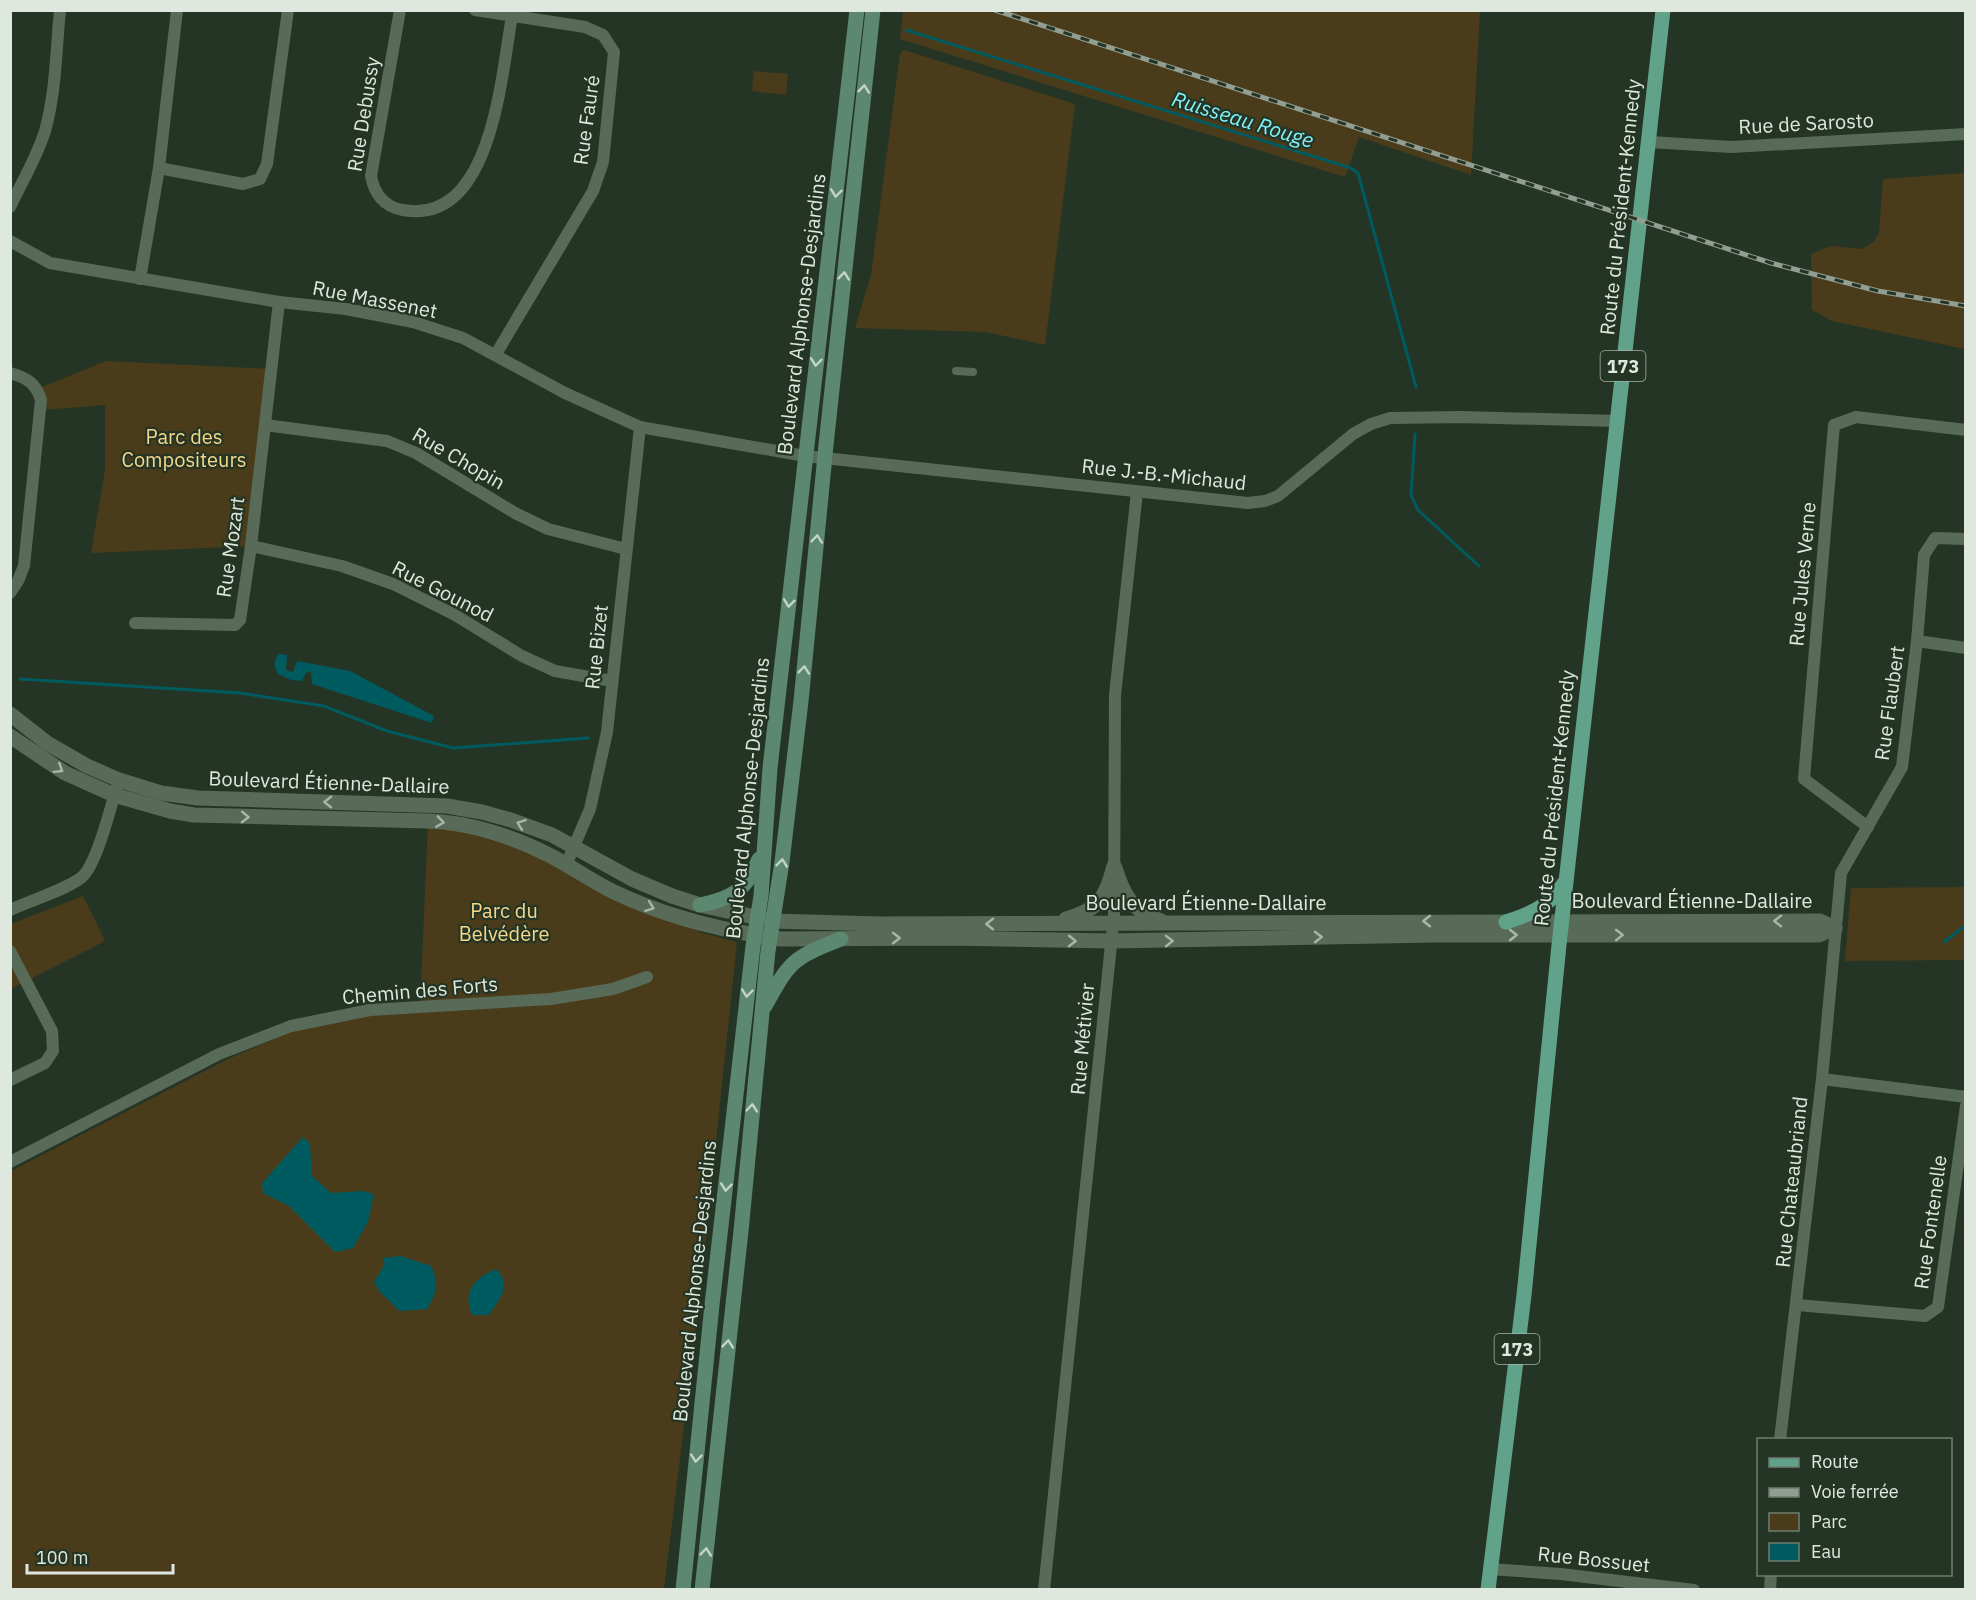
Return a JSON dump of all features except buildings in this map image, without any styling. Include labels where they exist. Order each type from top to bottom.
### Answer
[{"type":"main road","name":"Boulevard Alphonse-Desjardins","points":[[683,1590],[754,935],[761,896],[770,768],[857,10]]},
{"type":"main road","name":"Boulevard Alphonse-Desjardins","points":[[702,1590],[770,937],[782,862],[801,701],[873,10]]},
{"type":"main road","name":"Route du Président-Kennedy","points":[[1488,1590],[1524,1292],[1566,880],[1663,10]]},
{"type":"main road","points":[[700,905],[728,898],[744,885],[758,864],[764,848]]},
{"type":"main road","points":[[1506,922],[1529,915],[1545,906],[1559,892],[1566,880]]},
{"type":"main road","points":[[762,1011],[785,971],[796,959],[841,939]]},
{"type":"street","points":[[10,207],[38,150],[45,130],[52,89],[60,10]]},
{"type":"street","points":[[140,279],[159,168],[177,10]]},
{"type":"street","points":[[159,168],[243,184],[260,179],[267,164],[288,10]]},
{"type":"street","name":"Rue Debussy","points":[[400,10],[371,176],[373,188],[388,205],[400,210],[424,212],[453,200],[483,153],[491,132],[512,16]]},
{"type":"street","name":"Rue Fauré","points":[[475,10],[585,27],[603,35],[614,52],[603,162],[593,191],[496,354]]},
{"type":"street","name":"Rue de Sarosto","points":[[1650,142],[1731,147],[1965,134]]},
{"type":"street","name":"Rue Massenet","points":[[10,241],[50,263],[279,302],[346,309],[413,322],[463,338],[565,393],[640,427],[825,459]]},
{"type":"street","name":"Rue Mozart","points":[[135,623],[235,625],[240,620],[251,546],[279,302]]},
{"type":"street","points":[[956,371],[973,372]]},
{"type":"street","points":[[10,373],[30,380],[41,400],[24,566],[10,593]]},
{"type":"street","name":"Rue J.-B.-Michaud","points":[[825,459],[1248,503],[1265,501],[1278,496],[1353,434],[1371,424],[1390,418],[1461,417],[1617,421]]},
{"type":"street","name":"Rue Jules Verne","points":[[1868,827],[1803,779],[1834,425],[1856,417],[1965,430]]},
{"type":"street","name":"Rue Chopin","points":[[265,425],[387,441],[416,453],[515,513],[548,529],[626,549]]},
{"type":"street","name":"Rue Bizet","points":[[566,865],[590,808],[607,732],[640,427]]},
{"type":"street","name":"Rue Métivier","points":[[1044,1590],[1113,923],[1115,695],[1137,492]]},
{"type":"street","name":"Rue Flaubert","points":[[1835,928],[1841,873],[1902,767],[1917,641],[1924,555],[1935,538],[1965,539]]},
{"type":"street","name":"Rue Gounod","points":[[251,546],[342,566],[393,584],[455,615],[522,656],[555,671],[612,681]]},
{"type":"street","points":[[1917,641],[1965,648]]},
{"type":"street","name":"Boulevard Étienne-Dallaire","points":[[10,714],[54,747],[93,769],[119,780],[162,793],[189,797],[447,806],[482,812],[511,820],[552,836],[632,879],[672,896],[700,905],[773,921],[879,924],[1506,922],[1561,928]]},
{"type":"street","name":"Boulevard Étienne-Dallaire","points":[[10,736],[65,773],[114,795],[152,807],[194,815],[435,821],[498,834],[552,856],[613,891],[648,907],[683,918],[770,937],[1111,942],[1434,935],[1561,928],[1820,921],[1835,928]]},
{"type":"street","points":[[10,910],[71,884],[87,872],[94,858],[119,780]]},
{"type":"street","points":[[1049,923],[1076,916],[1095,906],[1106,893],[1114,866]]},
{"type":"street","points":[[1114,866],[1120,886],[1132,904],[1150,917],[1167,924]]},
{"type":"street","name":"Rue Chateaubriand","points":[[1780,1438],[1822,1079],[1835,928]]},
{"type":"street","points":[[10,951],[52,1031],[53,1051],[45,1063],[10,1080]]},
{"type":"street","name":"Chemin des Forts","points":[[10,1162],[219,1053],[291,1026],[370,1010],[551,999],[614,989],[648,977]]},
{"type":"street","points":[[1822,1079],[1965,1096]]},
{"type":"street","name":"Rue Fontenelle","points":[[1797,1305],[1925,1316],[1938,1307],[1965,1106]]},
{"type":"street","name":"Rue Bossuet","points":[[1490,1569],[1616,1585],[1694,1590]]},
{"type":"green space","points":[[903,11],[1480,11],[1471,175],[1359,137],[1345,177],[900,39]]},
{"type":"green space","points":[[904,50],[1075,104],[1045,345],[986,332],[855,328],[871,275],[900,53]]},
{"type":"green space","points":[[754,71],[788,74],[786,95],[752,91]]},
{"type":"green space","points":[[1965,173],[1965,349],[1832,321],[1812,310],[1811,254],[1831,246],[1862,249],[1874,242],[1879,233],[1883,179]]},
{"type":"green space","name":"Parc des Compositeurs","points":[[106,361],[272,369],[251,546],[91,553],[105,470],[105,405],[41,410],[37,389]]},
{"type":"green space","name":"Parc du Belvédère","points":[[428,821],[498,834],[700,923],[699,932],[737,942],[700,1293],[664,1589],[11,1590],[11,1171],[228,1059],[292,1031],[370,1010],[420,1007]]},
{"type":"green space","points":[[1965,887],[1965,960],[1845,961],[1851,888]]},
{"type":"green space","points":[[83,896],[105,941],[11,989],[11,924]]},
{"type":"water","points":[[278,654],[287,655],[286,670],[293,672],[297,661],[350,671],[434,716],[432,723],[312,684],[311,671],[306,673],[302,681],[291,680],[278,674],[274,664]]},
{"type":"water","points":[[303,1137],[310,1144],[312,1176],[331,1193],[362,1191],[374,1194],[368,1222],[353,1248],[335,1252],[289,1206],[263,1193],[262,1183]]},
{"type":"water","points":[[401,1256],[431,1266],[436,1288],[427,1309],[399,1311],[379,1291],[374,1282],[385,1264],[382,1258]]},
{"type":"water","points":[[496,1269],[501,1275],[504,1287],[500,1298],[489,1315],[472,1315],[469,1299],[472,1286]]},
{"type":"waterway","name":"Ruisseau Rouge","points":[[906,30],[1351,168],[1358,173],[1416,387]]},
{"type":"waterway","name":"Ruisseau Rouge","points":[[1415,434],[1411,495],[1418,510],[1479,566]]},
{"type":"waterway","points":[[20,679],[240,693],[324,706],[387,731],[453,748],[588,738]]},
{"type":"waterway","points":[[1944,942],[1966,925]]},
{"type":"railway","points":[[995,10],[1771,263],[1878,291],[1966,306]]}]
